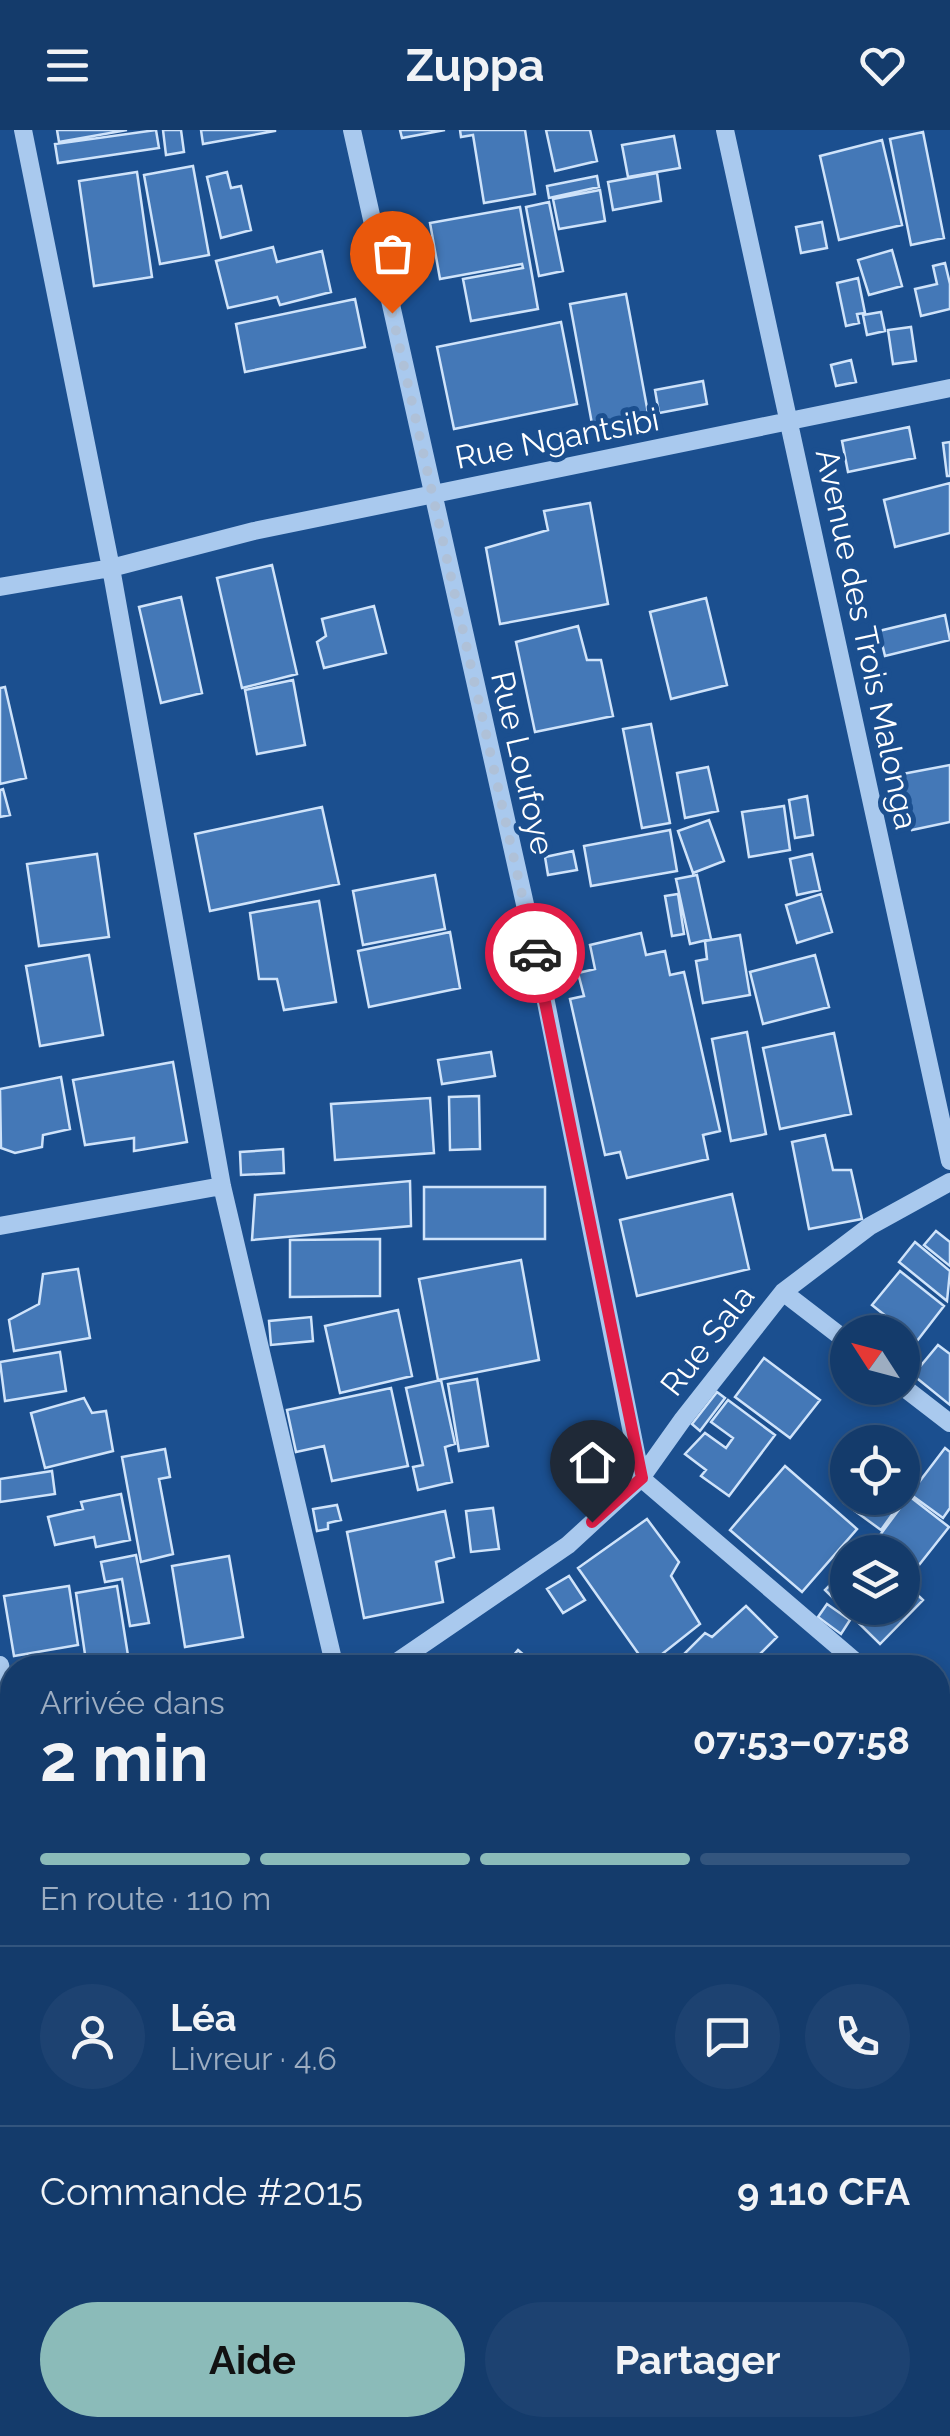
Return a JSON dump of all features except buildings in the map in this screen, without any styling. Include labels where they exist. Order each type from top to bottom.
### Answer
[{"type":"street","points":[[23,130],[111,568],[222,1186],[333,1655]]},
{"type":"street","name":"Rue Loufoye","points":[[352,130],[538,968],[642,1478]]},
{"type":"street","name":"Avenue des Trois Malonga","points":[[726,130],[950,1162]]},
{"type":"street","name":"Rue Ngantsibi","points":[[0,587],[111,568],[254,531],[950,388]]},
{"type":"street","name":"Rue Sala","points":[[418,1655],[568,1544],[642,1478],[683,1418],[783,1292],[870,1226],[950,1182]]},
{"type":"street","points":[[0,1226],[222,1186]]},
{"type":"street","points":[[783,1292],[830,1328]]},
{"type":"street","points":[[920,1400],[950,1423]]},
{"type":"street","points":[[642,1478],[848,1655]]},
{"type":"way so far","points":[[392,313],[535,953]]},
{"type":"route","points":[[535,953],[642,1478],[592,1522]]}]
